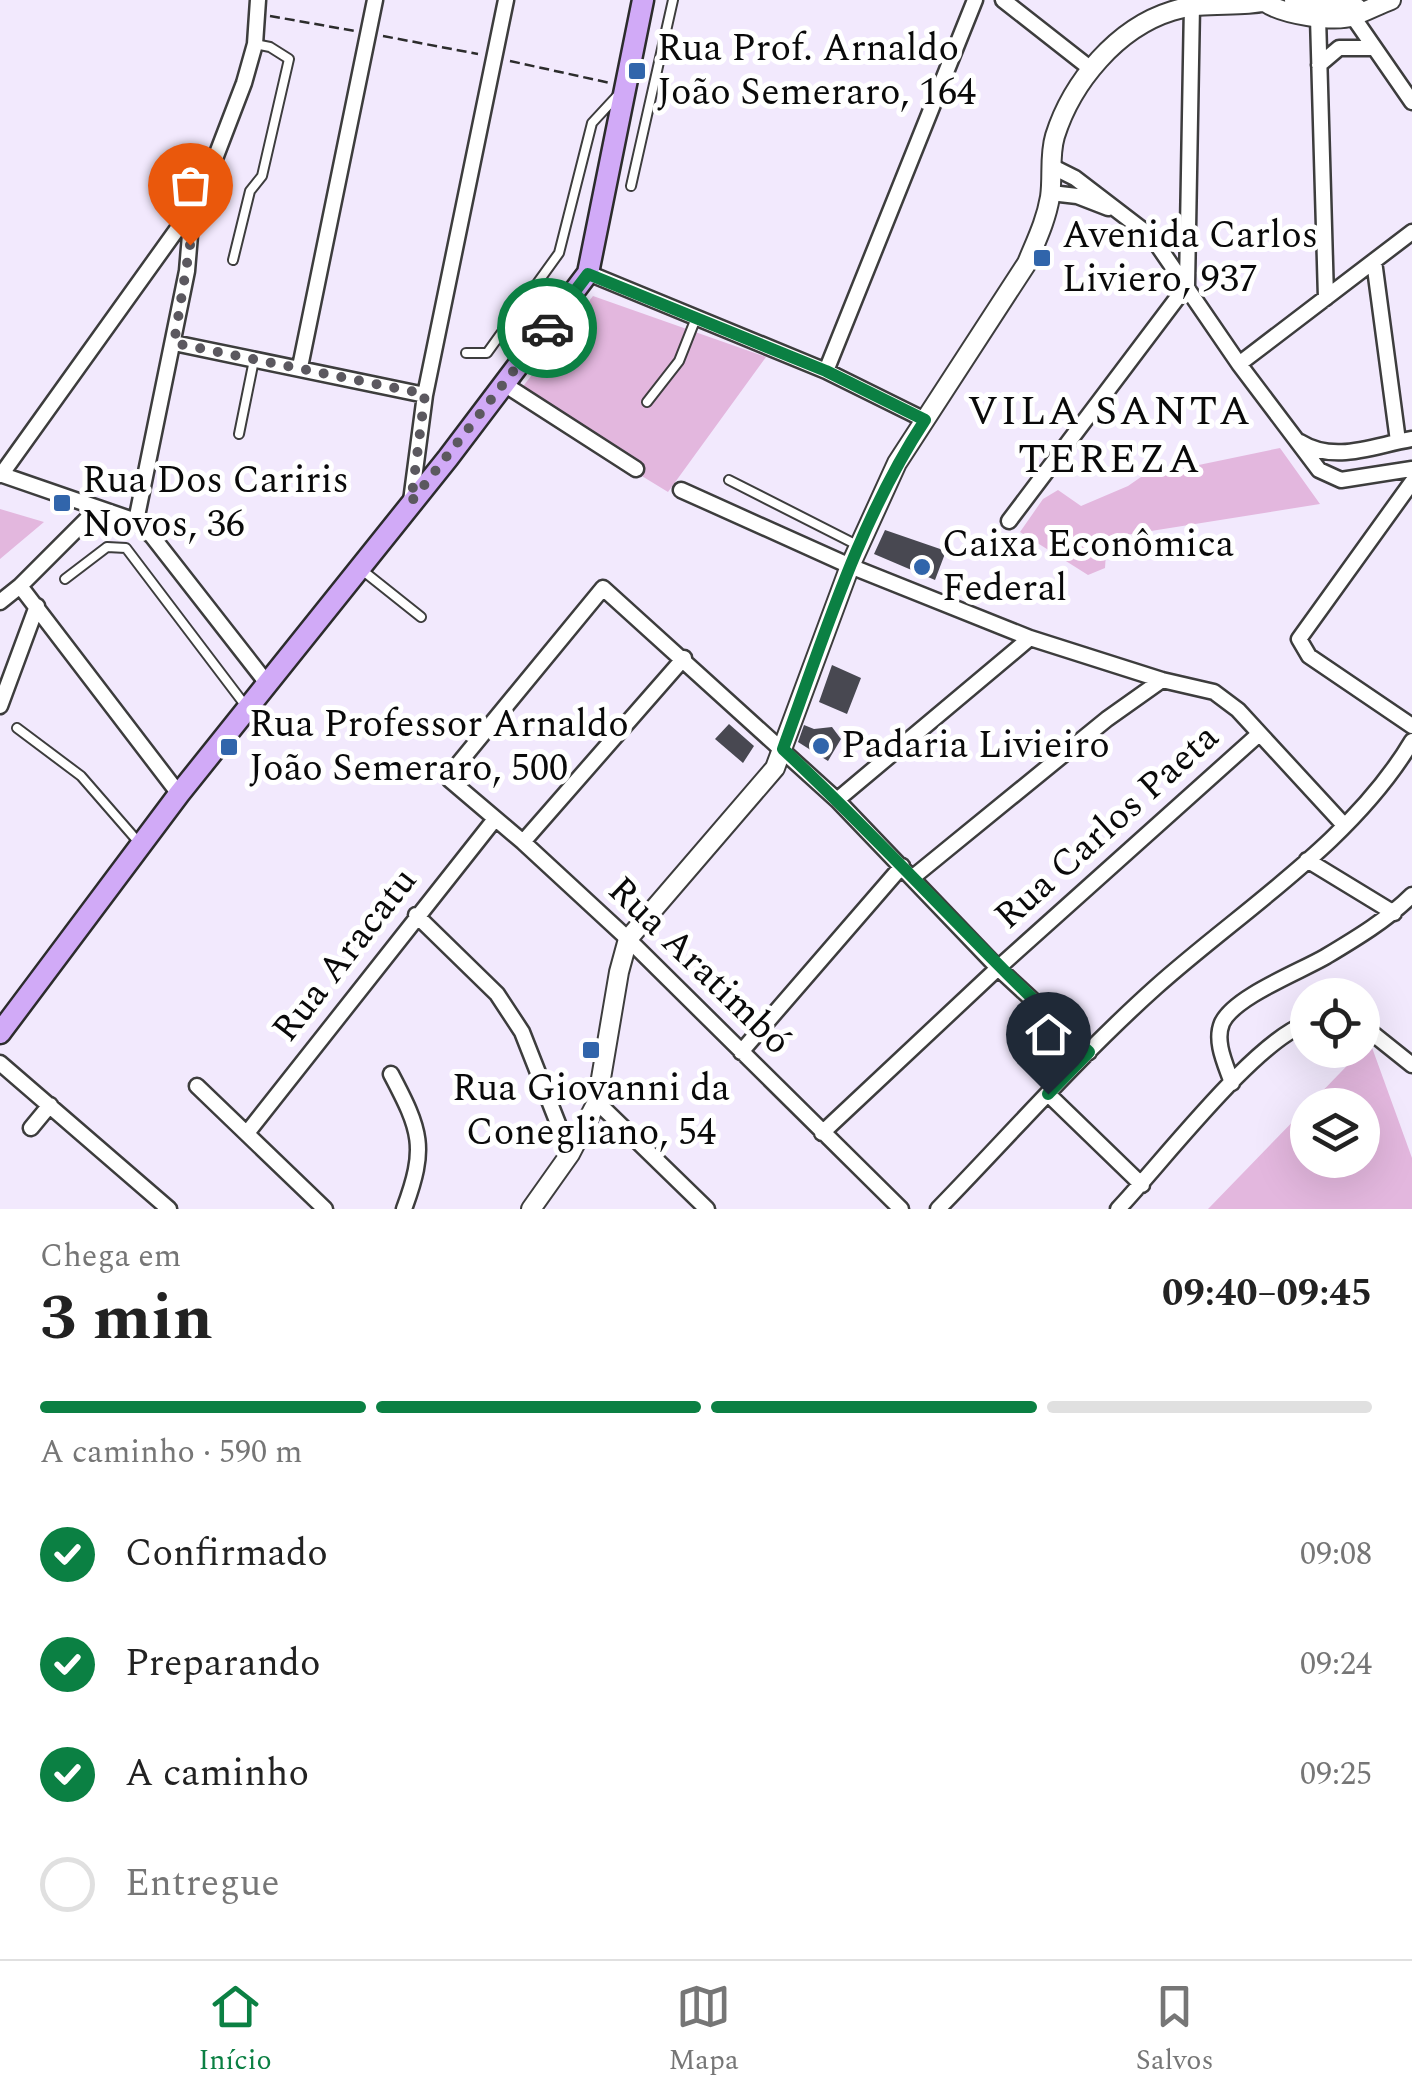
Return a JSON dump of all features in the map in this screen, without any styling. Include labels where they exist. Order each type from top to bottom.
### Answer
[{"type":"main road","points":[[4,1020],[588,274],[643,0]]},
{"type":"street","points":[[300,367],[375,0]]},
{"type":"street","points":[[411,502],[425,394],[506,0]]},
{"type":"street","points":[[826,371],[975,0]]},
{"type":"street","points":[[1003,0],[1091,68]]},
{"type":"street","points":[[1294,0],[1351,8]]},
{"type":"street","points":[[531,1209],[570,1154],[597,1102],[628,939],[775,768],[850,566],[896,463],[1027,262],[1046,218],[1054,137],[1091,68],[1143,23],[1192,5],[1268,1],[1275,10],[1318,17],[1390,0]]},
{"type":"street","points":[[1010,521],[1187,285],[1192,5]]},
{"type":"street","points":[[258,7],[255,44],[244,83],[188,214],[1,474],[136,521],[152,536],[266,682]]},
{"type":"street","points":[[1351,8],[1373,48],[1412,102]]},
{"type":"street","points":[[1318,17],[1326,298]]},
{"type":"street","points":[[1319,65],[1340,48],[1373,48]]},
{"type":"street","points":[[1051,166],[1075,178],[1152,237],[1239,364],[1319,470],[1342,480],[1412,468]]},
{"type":"street","points":[[1050,193],[1077,196],[1098,207],[1114,209]]},
{"type":"street","points":[[136,521],[174,343],[190,245],[188,214]]},
{"type":"street","points":[[1239,364],[1412,232]]},
{"type":"street","points":[[1300,442],[1315,452],[1338,454],[1405,440],[1374,261]]},
{"type":"street","points":[[588,274],[826,371],[925,420]]},
{"type":"street","points":[[174,343],[425,394]]},
{"type":"street","points":[[504,384],[636,469]]},
{"type":"street","points":[[1412,482],[1301,632],[1299,644],[1309,656],[1412,726]]},
{"type":"street","points":[[681,490],[850,566],[1030,638],[1162,680],[1214,692],[1238,710],[1344,824]]},
{"type":"street","points":[[0,602],[96,509]]},
{"type":"street","points":[[20,586],[178,794]]},
{"type":"street","name":"Rua Aratimbó","points":[[684,658],[603,588],[450,774],[452,782],[628,939],[900,1209]]},
{"type":"street","points":[[0,706],[37,606]]},
{"type":"street","points":[[837,800],[1030,638]]},
{"type":"street","points":[[523,842],[684,658],[837,800],[998,968],[1089,1052]]},
{"type":"street","points":[[741,1052],[907,872],[1106,718],[1162,680]]},
{"type":"street","name":"Rua Carlos Paeta","points":[[822,1133],[998,968],[1259,734]]},
{"type":"street","points":[[938,1209],[1163,980],[1307,860],[1344,824],[1388,776],[1412,741]]},
{"type":"street","name":"Rua Aracatu","points":[[247,1133],[495,819]]},
{"type":"street","points":[[1307,860],[1394,913]]},
{"type":"street","points":[[1232,1082],[1220,1040],[1220,1027],[1226,1016],[1394,913],[1412,895]]},
{"type":"street","points":[[416,915],[498,994],[522,1032],[570,1154]]},
{"type":"street","points":[[1118,1209],[1232,1082],[1290,1032]]},
{"type":"street","points":[[1380,1039],[1412,1065]]},
{"type":"street","points":[[0,1063],[169,1209]]},
{"type":"street","points":[[392,1074],[414,1117],[420,1155],[404,1209]]},
{"type":"street","points":[[197,1086],[325,1209]]},
{"type":"street","points":[[1048,1094],[1142,1185]]},
{"type":"street","points":[[597,1102],[707,1209]]},
{"type":"street","points":[[31,1128],[50,1105]]},
{"type":"lane","points":[[631,186],[673,0]]},
{"type":"lane","points":[[232,260],[250,192],[262,176],[289,58],[270,46],[255,44]]},
{"type":"lane","points":[[466,353],[487,353],[559,253],[592,123],[626,87]]},
{"type":"lane","points":[[647,402],[679,360],[696,318]]},
{"type":"lane","points":[[240,434],[254,358]]},
{"type":"lane","points":[[729,480],[859,546]]},
{"type":"lane","points":[[65,579],[107,546],[126,548],[247,708]]},
{"type":"lane","points":[[359,568],[420,617]]},
{"type":"lane","points":[[18,728],[81,776],[141,845]]},
{"type":"path","points":[[258,7],[626,87]]},
{"type":"shaded area","points":[[593,296],[766,357],[668,492],[514,398]]},
{"type":"shaded area","points":[[1280,448],[1320,504],[1107,538],[1105,568],[1088,575],[1020,532],[1043,499],[1058,490],[1081,506],[1141,477]]},
{"type":"shaded area","points":[[0,509],[44,522],[0,559]]},
{"type":"shaded area","points":[[1345,1068],[1379,1068],[1412,1158],[1412,1209],[1208,1209],[1290,1125],[1290,1178],[1380,1178],[1380,1088],[1325,1088]]},
{"type":"building","name":"Caixa Econômica Federal","points":[[885,530],[946,551],[935,580],[874,554]]},
{"type":"building","points":[[832,665],[861,678],[847,714],[819,702]]},
{"type":"building","points":[[729,724],[754,746],[743,763],[715,739]]},
{"type":"building","name":"Padaria Livieiro","points":[[804,725],[814,729],[832,727],[841,739],[828,761],[798,742]]},
{"type":"way so far","points":[[190,245],[174,343],[425,394],[411,502],[547,328]]},
{"type":"place","name":"Rua Prof. Arnaldo João Semeraro, 164","points":[[637,71]]},
{"type":"place","name":"Avenida Carlos Liviero, 937","points":[[1042,258]]},
{"type":"place","name":"Rua Dos Cariris Novos, 36","points":[[62,503]]},
{"type":"place","name":"Caixa Econômica Federal","points":[[922,567]]},
{"type":"place","name":"Padaria Livieiro","points":[[821,746]]},
{"type":"place","name":"Rua Professor Arnaldo João Semeraro, 500","points":[[229,747]]},
{"type":"place","name":"Rua Giovanni da Conegliano, 54","points":[[591,1050]]},
{"type":"district","name":"VILA SANTA TEREZA","points":[[1110,435]]},
{"type":"route","points":[[547,328],[588,274],[826,371],[925,420],[896,463],[850,566],[783,749],[998,968],[1089,1052],[1048,1094]]}]
